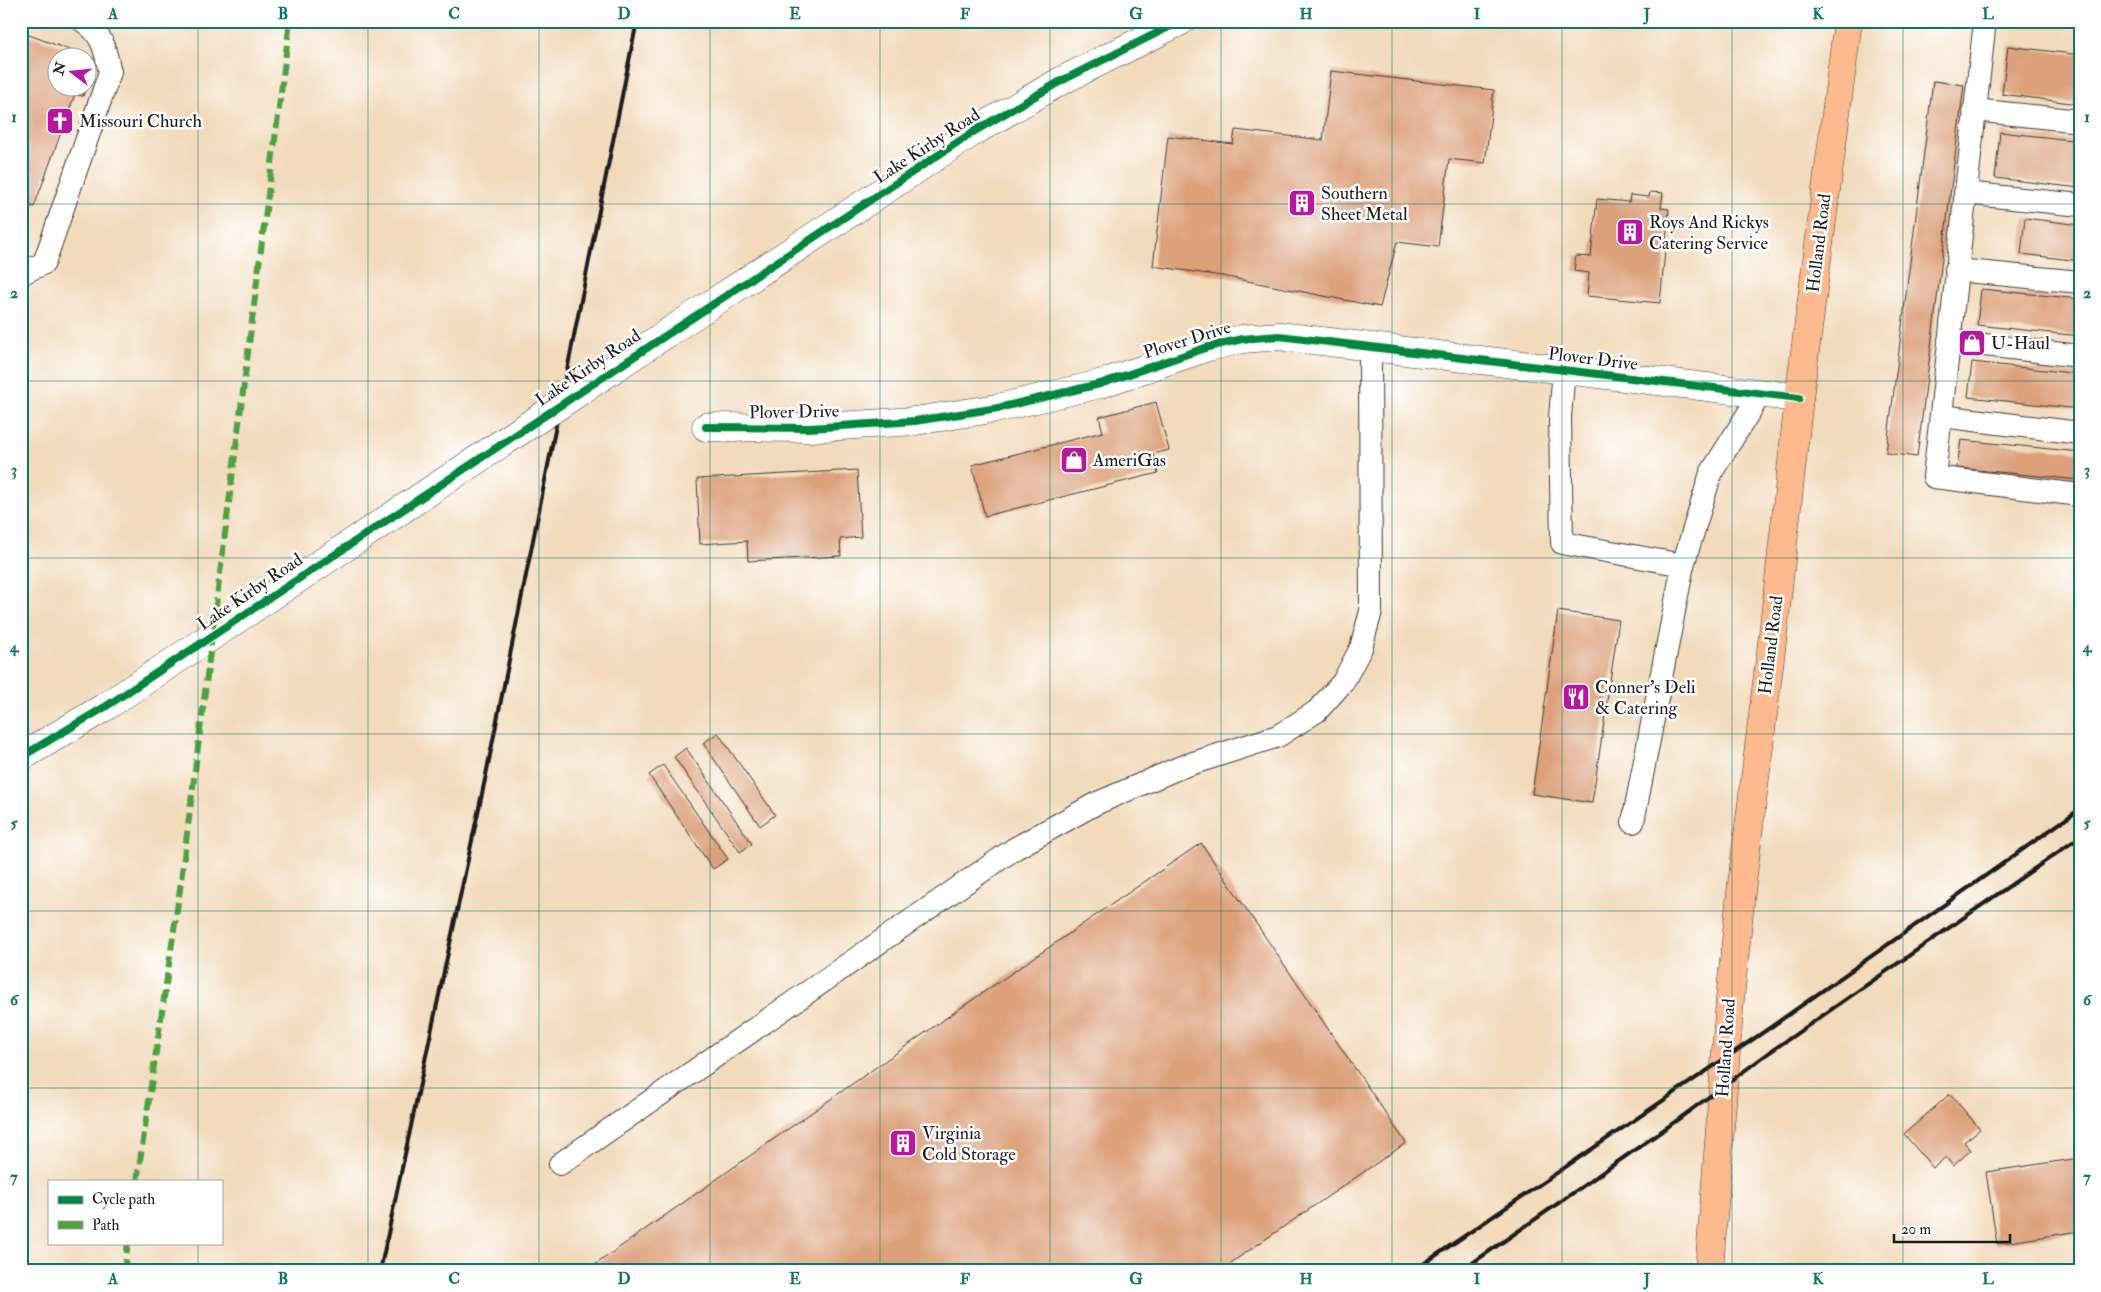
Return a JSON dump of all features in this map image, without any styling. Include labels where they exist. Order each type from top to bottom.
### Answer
[{"type":"main road","name":"Holland Road","points":[[1709,1271],[1730,999],[1740,902],[1799,398],[1848,21]]},
{"type":"street","name":"Lake Kirby Road","points":[[21,758],[105,706],[973,132],[1060,81],[1181,21]]},
{"type":"street","name":"Plover Drive","points":[[706,427],[810,428],[915,421],[998,408],[1100,384],[1242,338],[1279,336],[1799,398]]},
{"type":"lane","points":[[21,274],[44,263],[110,72],[105,49],[95,29],[83,21]]},
{"type":"lane","points":[[1986,21],[1974,110],[1934,477],[2080,495]]},
{"type":"lane","points":[[1974,110],[2080,121]]},
{"type":"lane","points":[[1965,193],[2080,205]]},
{"type":"lane","points":[[1956,270],[2080,282]]},
{"type":"lane","points":[[1949,341],[2080,356]]},
{"type":"lane","points":[[560,1164],[1014,849],[1095,804],[1181,767],[1278,736],[1317,711],[1343,682],[1357,657],[1371,611],[1370,348]]},
{"type":"lane","points":[[1564,370],[1560,417],[1562,543],[1683,565]]},
{"type":"lane","points":[[1633,822],[1683,565],[1711,473],[1761,394]]},
{"type":"lane","points":[[1940,416],[2080,433]]},
{"type":"building","points":[[21,32],[64,48],[48,48],[48,98],[74,98],[34,207],[21,202]]},
{"type":"building","points":[[2008,46],[2080,55],[2078,104],[2002,94]]},
{"type":"building","name":"Southern Sheet Metal","points":[[1331,71],[1494,90],[1485,163],[1449,159],[1438,247],[1397,242],[1380,307],[1222,276],[1153,266],[1168,136],[1233,144],[1235,130],[1323,140]]},
{"type":"building","points":[[1933,81],[1964,85],[1917,457],[1886,453]]},
{"type":"building","points":[[2000,132],[2080,141],[2080,188],[1995,178]]},
{"type":"building","name":"Roys And Rickys Catering Service","points":[[1650,192],[1663,193],[1661,208],[1669,209],[1660,303],[1587,296],[1589,273],[1574,271],[1576,256],[1591,257],[1597,199],[1629,202],[1630,195],[1649,197]]},
{"type":"building","points":[[2025,218],[2080,225],[2080,261],[2021,254]]},
{"type":"building","points":[[1981,289],[2080,299],[2080,336],[1977,325]]},
{"type":"building","points":[[1972,362],[2080,374],[2080,409],[1968,397]]},
{"type":"building","name":"AmeriGas","points":[[1156,402],[1169,450],[1153,454],[1158,473],[985,516],[972,465],[1103,432],[1099,417]]},
{"type":"building","points":[[1961,440],[2080,452],[2080,480],[1957,468]]},
{"type":"building","points":[[857,470],[861,537],[840,539],[841,556],[748,561],[747,541],[700,544],[697,479]]},
{"type":"building","points":[[1558,611],[1619,620],[1592,803],[1532,794]]},
{"type":"building","points":[[718,733],[775,815],[760,826],[703,743]]},
{"type":"building","points":[[686,748],[752,844],[740,852],[674,757]]},
{"type":"building","points":[[663,765],[728,859],[713,869],[649,775]]},
{"type":"building","points":[[1201,843],[1406,1143],[1219,1271],[586,1271],[949,1016]]},
{"type":"building","points":[[1950,1094],[1980,1129],[1964,1142],[1971,1150],[1953,1166],[1946,1157],[1933,1168],[1904,1134]]},
{"type":"building","points":[[2080,1158],[2080,1231],[1997,1244],[1986,1172]]},
{"type":"railway","points":[[380,1271],[486,775],[637,21]]},
{"type":"railway","points":[[1413,1271],[1771,1027],[2080,809]]},
{"type":"railway","points":[[1461,1271],[1669,1126],[1770,1052],[2080,837]]},
{"type":"marked path","points":[[137,1180],[180,889],[290,21]]},
{"type":"marked path","points":[[124,1271],[128,1244]]},
{"type":"cycle path","points":[[21,757],[105,707],[973,132],[1061,81],[1181,21]]},
{"type":"cycle path","points":[[706,427],[810,428],[915,421],[998,408],[1100,384],[1208,347],[1242,339],[1279,336],[1799,398]]},
{"type":"place","name":"Missouri Church","points":[[60,121]]},
{"type":"place","name":"Southern Sheet Metal","points":[[1302,203]]},
{"type":"place","name":"Roys And Rickys Catering Service","points":[[1630,232]]},
{"type":"place","name":"U-Haul","points":[[1972,343]]},
{"type":"place","name":"AmeriGas","points":[[1074,460]]},
{"type":"place","name":"Conner's Deli & Catering","points":[[1576,697]]},
{"type":"place","name":"Virginia Cold Storage","points":[[903,1143]]}]
